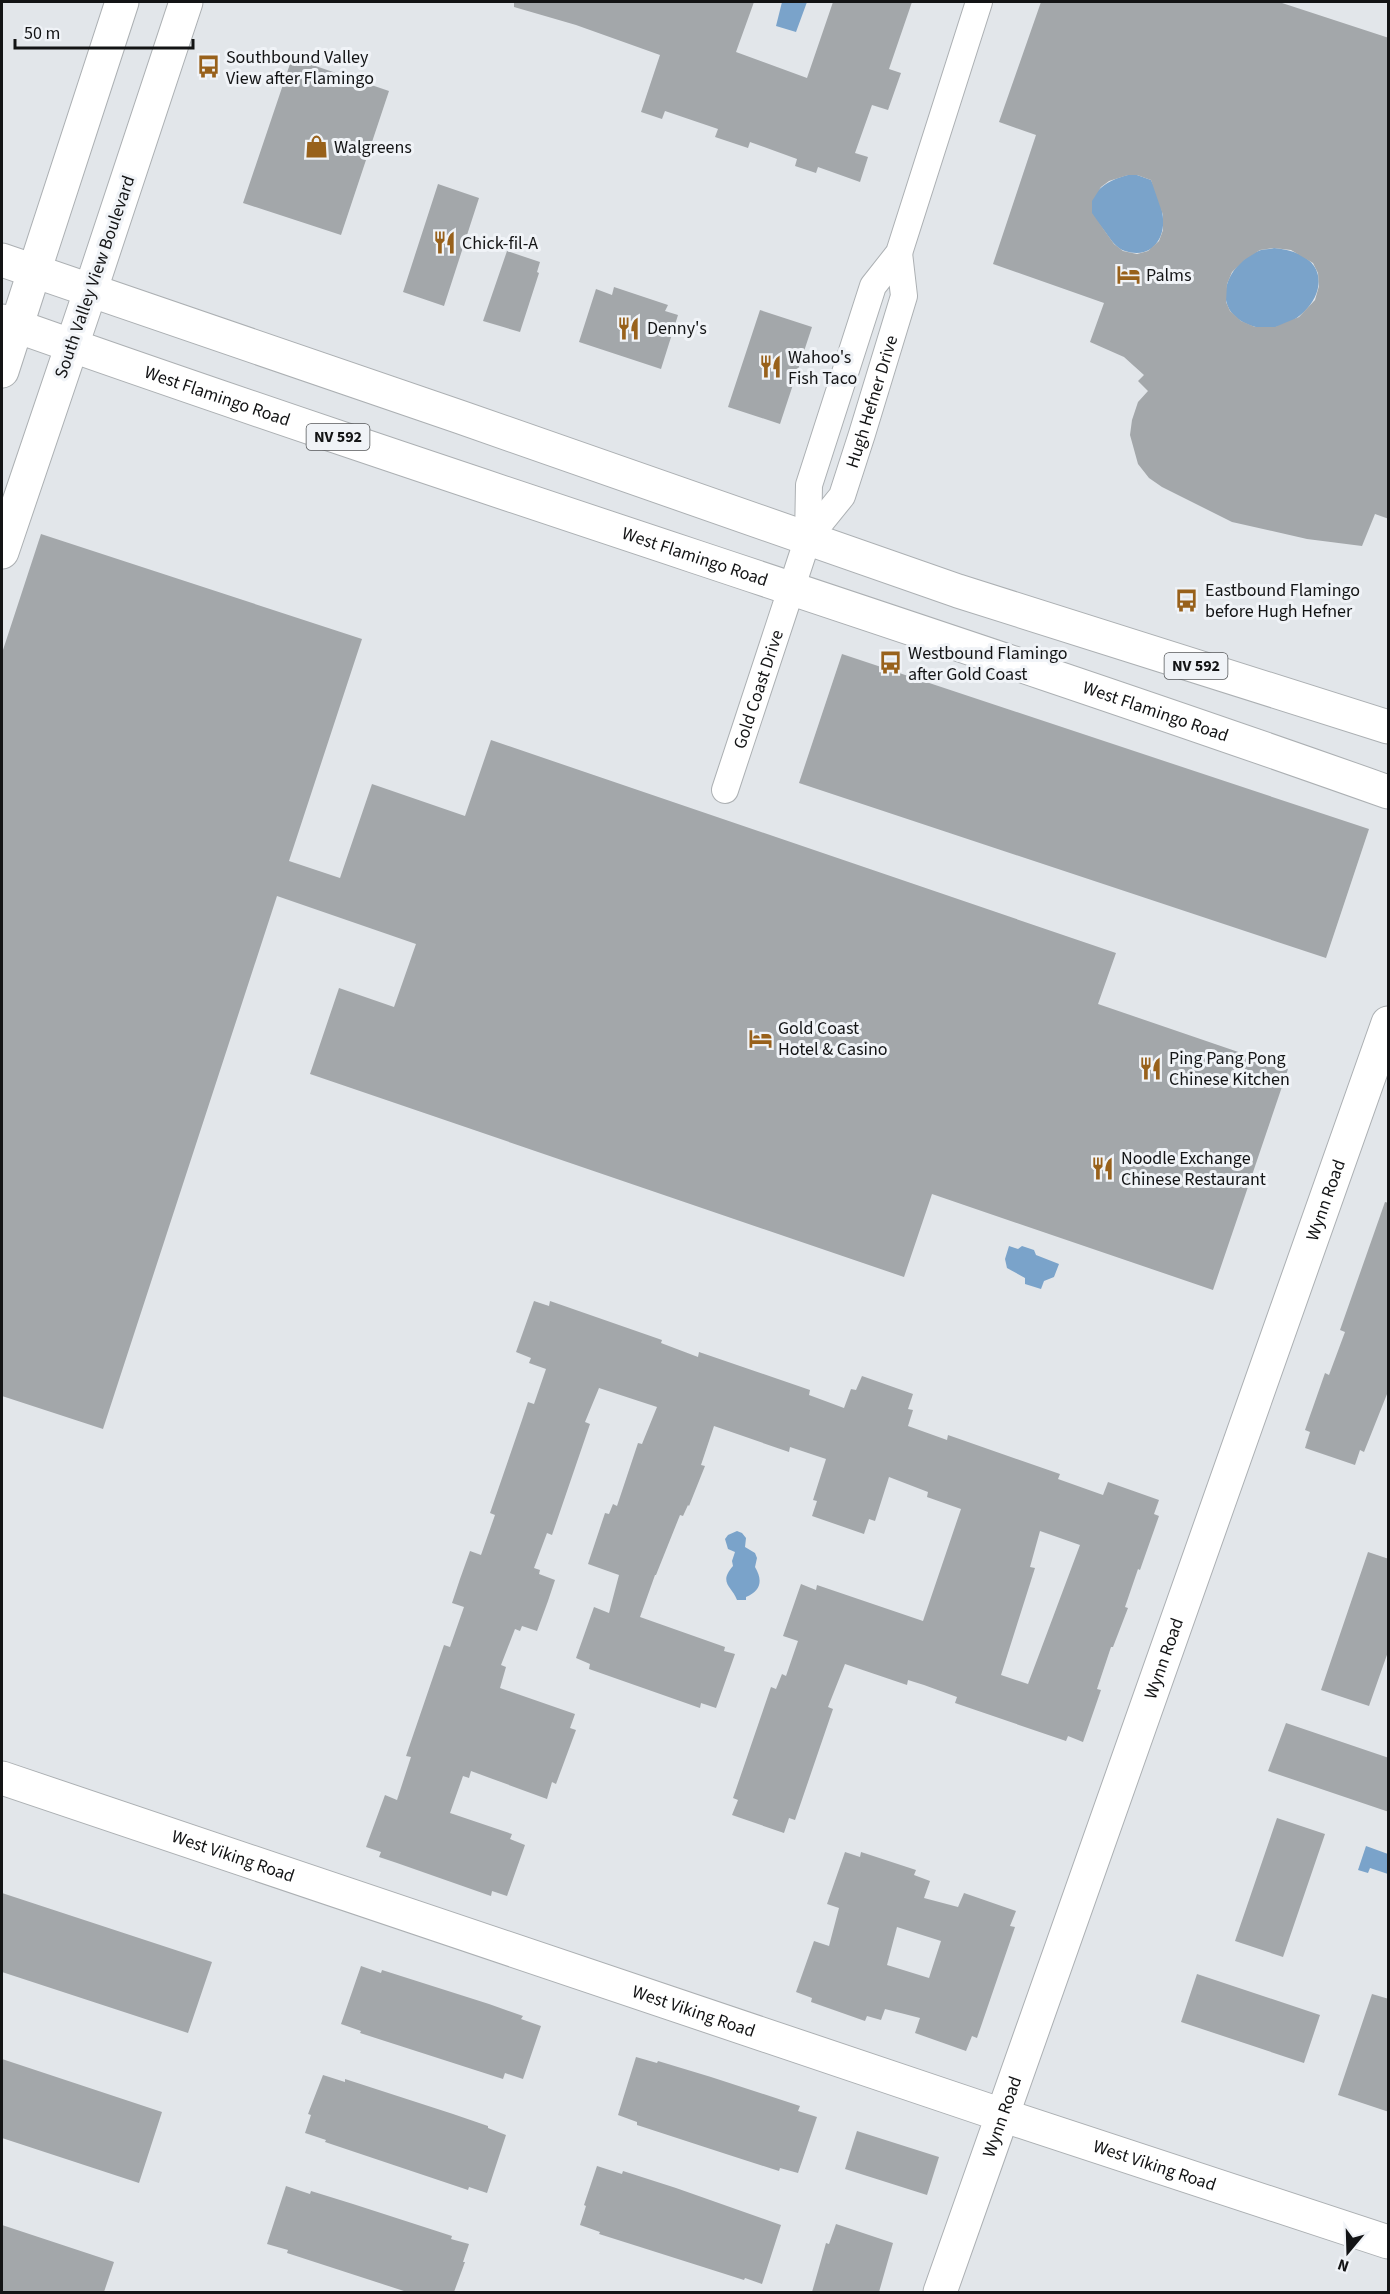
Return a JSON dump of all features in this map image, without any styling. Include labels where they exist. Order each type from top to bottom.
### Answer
[{"type":"main road","points":[[2,371],[9,324],[34,272],[122,2]]},
{"type":"main road","name":"South Valley View Boulevard","points":[[2,552],[186,2]]},
{"type":"main road","name":"NV 592","points":[[2,260],[958,591],[1389,727]]},
{"type":"main road","name":"West Flamingo Road","points":[[9,324],[604,527],[1221,733],[1389,792]]},
{"type":"main road","name":"Wynn Road","points":[[940,2292],[1389,1023]]},
{"type":"main road","name":"West Viking Road","points":[[2,1778],[1002,2115],[1389,2242]]},
{"type":"street","name":"Hugh Hefner Drive","points":[[792,588],[808,538],[809,485],[873,286],[899,253],[979,2]]},
{"type":"street","name":"Hugh Hefner Drive","points":[[808,538],[842,495],[849,475],[904,296],[899,253]]},
{"type":"street","name":"Gold Coast Drive","points":[[724,789],[792,588]]},
{"type":"water","points":[[782,2],[807,2],[796,32],[776,26]]},
{"type":"water","points":[[1137,175],[1151,180],[1163,215],[1162,233],[1158,241],[1149,250],[1135,253],[1116,246],[1093,216],[1090,206],[1095,193],[1101,188],[1115,179]]},
{"type":"water","points":[[1274,248],[1301,255],[1315,268],[1319,284],[1313,301],[1300,315],[1283,325],[1263,328],[1241,321],[1231,313],[1226,292],[1233,271],[1241,262],[1261,250]]},
{"type":"water","points":[[1009,1246],[1018,1249],[1022,1246],[1034,1250],[1036,1255],[1059,1264],[1054,1277],[1044,1281],[1041,1289],[1025,1284],[1025,1278],[1007,1268],[1005,1259]]},
{"type":"water","points":[[737,1531],[746,1538],[745,1547],[755,1553],[757,1558],[755,1567],[760,1581],[758,1588],[746,1597],[746,1600],[737,1600],[726,1581],[733,1566],[735,1552],[728,1549],[725,1539]]},
{"type":"water","points":[[1366,1846],[1388,1854],[1388,1874],[1370,1868],[1368,1873],[1358,1870]]},
{"type":"building","points":[[514,2],[754,2],[736,52],[807,78],[833,2],[912,2],[889,69],[901,73],[888,110],[872,105],[855,153],[868,157],[860,182],[818,167],[816,173],[795,166],[797,159],[750,142],[748,148],[715,137],[718,129],[665,111],[662,119],[641,112],[660,55],[576,25],[514,7]]},
{"type":"building","name":"Palms","points":[[1041,2],[1279,2],[1389,38],[1389,519],[1375,514],[1362,546],[1307,539],[1232,522],[1162,487],[1149,478],[1138,464],[1130,435],[1138,402],[1148,391],[1138,381],[1144,375],[1124,357],[1090,342],[1104,303],[993,264],[1036,135],[999,122]],"holes":[[[1128,175],[1137,175],[1151,180],[1163,215],[1163,230],[1159,241],[1148,251],[1137,254],[1123,251],[1114,244],[1092,213],[1092,201],[1101,187],[1109,181]],[[1274,248],[1291,250],[1313,263],[1318,273],[1319,286],[1315,300],[1299,317],[1275,327],[1255,327],[1241,321],[1230,311],[1226,302],[1227,284],[1232,272],[1244,260],[1260,250]]]},
{"type":"building","name":"Walgreens","points":[[292,58],[389,91],[341,235],[243,203]]},
{"type":"building","name":"Chick-fil-A","points":[[438,184],[479,198],[444,306],[403,292]]},
{"type":"building","points":[[507,251],[540,262],[537,272],[539,273],[520,332],[483,321]]},
{"type":"building","name":"Denny's","points":[[614,287],[668,305],[665,311],[678,315],[661,369],[579,342],[596,289],[612,295]]},
{"type":"building","name":"Wahoo's Fish Taco","points":[[760,310],[812,327],[780,424],[728,407]]},
{"type":"building","name":"Gold Coast Hotel & Casino","points":[[41,534],[362,639],[289,861],[340,878],[372,784],[465,816],[491,740],[1116,953],[1098,1004],[1288,1069],[1213,1290],[932,1194],[904,1277],[310,1074],[339,988],[394,1007],[416,944],[277,896],[103,1429],[2,1396],[2,653]]},
{"type":"building","points":[[842,654],[1369,829],[1326,958],[799,783]]},
{"type":"building","points":[[1385,1202],[1389,1203],[1389,1389],[1364,1452],[1360,1450],[1355,1465],[1305,1448],[1310,1432],[1305,1430],[1325,1373],[1329,1375],[1345,1332],[1340,1330]]},
{"type":"building","points":[[534,1301],[549,1306],[550,1301],[662,1340],[661,1343],[698,1357],[699,1352],[810,1390],[809,1395],[844,1408],[851,1389],[856,1390],[862,1376],[913,1394],[908,1409],[913,1410],[908,1426],[947,1440],[948,1435],[1060,1474],[1058,1479],[1103,1495],[1108,1482],[1159,1500],[1154,1514],[1159,1516],[1125,1607],[1128,1608],[1113,1647],[1111,1647],[1097,1689],[1101,1690],[1083,1742],[1068,1736],[1066,1741],[955,1703],[957,1697],[924,1685],[908,1680],[907,1685],[845,1664],[828,1707],[833,1709],[795,1820],[789,1818],[784,1833],[732,1815],[738,1800],[733,1798],[771,1687],[776,1689],[782,1674],[786,1676],[798,1641],[783,1636],[801,1584],[816,1590],[817,1585],[923,1621],[961,1509],[927,1497],[928,1492],[889,1477],[875,1521],[869,1519],[864,1534],[812,1516],[817,1501],[813,1500],[826,1459],[790,1447],[789,1452],[714,1426],[701,1465],[705,1466],[689,1506],[683,1516],[680,1515],[640,1617],[725,1647],[724,1651],[735,1654],[716,1708],[701,1703],[700,1708],[589,1669],[590,1664],[576,1658],[594,1607],[609,1613],[619,1575],[588,1564],[605,1513],[609,1514],[613,1504],[617,1506],[638,1443],[642,1444],[657,1407],[599,1388],[585,1422],[590,1424],[552,1535],[547,1533],[534,1568],[540,1570],[539,1574],[555,1580],[548,1601],[537,1631],[522,1626],[520,1631],[515,1629],[501,1665],[506,1667],[500,1688],[575,1714],[570,1728],[576,1730],[556,1784],[552,1782],[547,1799],[471,1771],[469,1778],[463,1776],[450,1813],[512,1834],[510,1839],[525,1845],[507,1896],[492,1891],[491,1896],[379,1857],[381,1852],[366,1847],[385,1795],[397,1800],[411,1757],[406,1756],[444,1645],[450,1647],[464,1607],[452,1603],[460,1579],[470,1551],[481,1555],[495,1515],[490,1513],[528,1402],[534,1404],[546,1369],[529,1363],[531,1358],[516,1352]],"holes":[[[1040,1531],[1080,1545],[1028,1684],[1001,1675],[1035,1568],[1030,1567]]]},
{"type":"building","points":[[1368,1552],[1389,1559],[1389,1649],[1369,1706],[1321,1690]]},
{"type":"building","points":[[1286,1723],[1389,1758],[1389,1812],[1268,1771]]},
{"type":"building","points":[[1277,1818],[1325,1834],[1283,1957],[1235,1941]]},
{"type":"building","points":[[845,1852],[860,1857],[861,1852],[916,1870],[914,1875],[930,1881],[924,1898],[958,1907],[964,1893],[1016,1911],[1010,1926],[1015,1927],[977,2038],[972,2036],[966,2051],[915,2033],[920,2018],[885,2009],[881,2020],[867,2016],[865,2021],[811,2002],[812,1998],[796,1992],[814,1941],[829,1946],[839,1908],[827,1904]],"holes":[[[897,1927],[941,1941],[929,1978],[887,1965]]]},
{"type":"building","points":[[2,1893],[212,1962],[188,2033],[2,1972]]},
{"type":"building","points":[[361,1966],[381,1973],[382,1970],[489,2004],[523,2016],[521,2019],[541,2026],[523,2079],[505,2073],[503,2079],[360,2033],[361,2031],[341,2024]]},
{"type":"building","points":[[1197,1974],[1320,2015],[1304,2063],[1181,2022]]},
{"type":"building","points":[[1372,1994],[1389,1999],[1389,2112],[1338,2095]]},
{"type":"building","points":[[636,2057],[657,2063],[658,2061],[800,2106],[798,2111],[817,2117],[798,2173],[780,2168],[779,2171],[726,2154],[637,2125],[637,2122],[618,2115]]},
{"type":"building","points":[[2,2059],[162,2112],[139,2183],[2,2138]]},
{"type":"building","points":[[323,2075],[345,2082],[345,2079],[453,2114],[506,2135],[487,2193],[469,2187],[468,2190],[325,2142],[326,2140],[305,2133],[311,2115],[308,2114]]},
{"type":"building","points":[[857,2131],[939,2157],[927,2195],[845,2169]]},
{"type":"building","points":[[597,2166],[622,2174],[623,2171],[781,2225],[762,2284],[599,2234],[600,2232],[580,2225]]},
{"type":"building","points":[[286,2186],[353,2204],[452,2236],[451,2239],[469,2244],[454,2292],[407,2292],[287,2253],[288,2250],[267,2244]]},
{"type":"building","points":[[836,2224],[893,2243],[879,2292],[812,2292],[826,2243],[829,2244]]},
{"type":"building","points":[[2,2225],[114,2262],[104,2292],[2,2292]]},
{"type":"place","name":"Southbound Valley View after Flamingo","points":[[208,67]]},
{"type":"place","name":"Walgreens","points":[[316,147]]},
{"type":"place","name":"Chick-fil-A","points":[[444,243]]},
{"type":"place","name":"Palms","points":[[1128,275]]},
{"type":"place","name":"Denny's","points":[[629,328]]},
{"type":"place","name":"Wahoo's Fish Taco","points":[[770,367]]},
{"type":"place","name":"Eastbound Flamingo before Hugh Hefner","points":[[1187,600]]},
{"type":"place","name":"Westbound Flamingo after Gold Coast","points":[[890,663]]},
{"type":"place","name":"Gold Coast Hotel & Casino","points":[[760,1038]]},
{"type":"place","name":"Ping Pang Pong Chinese Kitchen","points":[[1151,1068]]},
{"type":"place","name":"Noodle Exchange Chinese Restaurant","points":[[1103,1168]]}]
